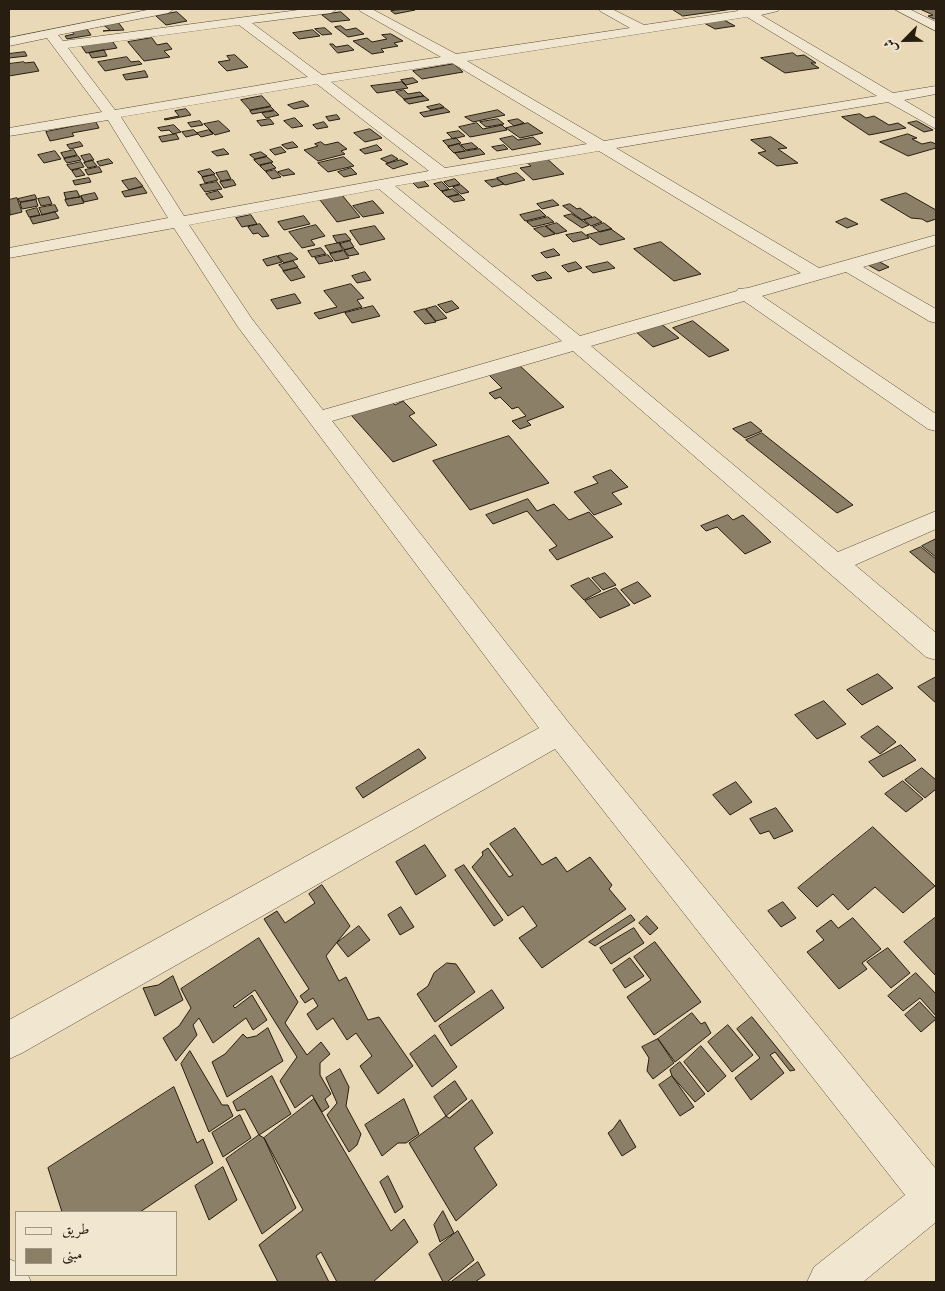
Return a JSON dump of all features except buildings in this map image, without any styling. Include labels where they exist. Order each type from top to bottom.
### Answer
[{"type":"street","points":[[123,9],[137,15]]},
{"type":"street","points":[[55,40],[137,15],[168,9]]},
{"type":"street","points":[[9,42],[55,40],[242,21],[331,9]]},
{"type":"street","points":[[364,9],[455,59],[816,274]]},
{"type":"street","points":[[604,9],[642,29]]},
{"type":"street","points":[[9,132],[318,80],[642,29],[746,10],[774,9]]},
{"type":"street","points":[[900,9],[936,27]]},
{"type":"street","points":[[746,10],[936,125]]},
{"type":"street","points":[[242,21],[442,172]]},
{"type":"street","points":[[55,40],[112,115],[245,323],[560,732],[935,1199],[829,1282]]},
{"type":"street","points":[[9,252],[442,172],[936,90]]},
{"type":"street","points":[[382,184],[576,342],[834,564],[936,649]]},
{"type":"street","points":[[318,418],[576,342],[936,240]]},
{"type":"street","points":[[848,266],[936,317]]},
{"type":"street","points":[[745,294],[936,424]]},
{"type":"street","points":[[834,564],[936,519]]},
{"type":"street","points":[[9,1040],[560,732]]}]
